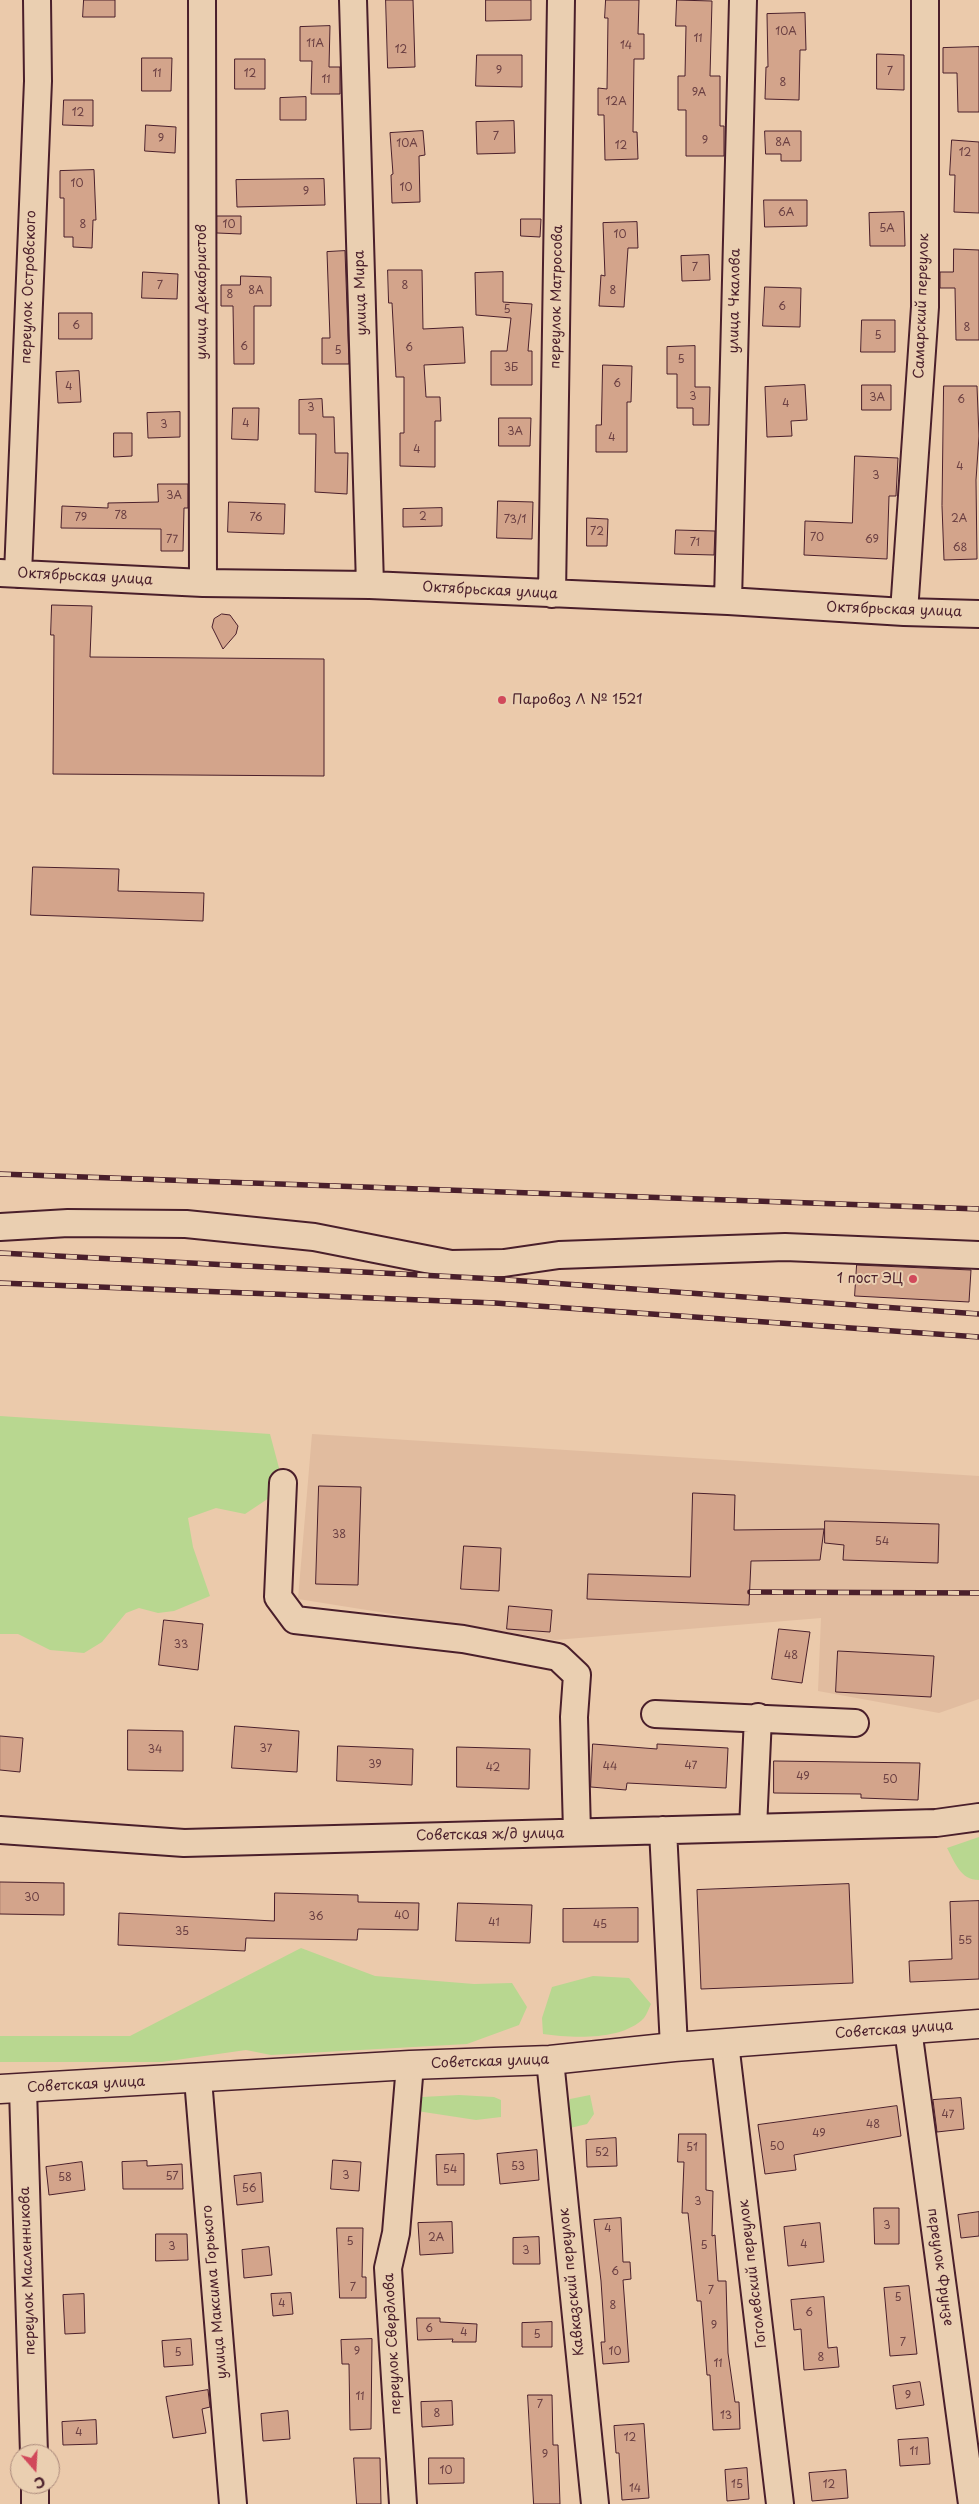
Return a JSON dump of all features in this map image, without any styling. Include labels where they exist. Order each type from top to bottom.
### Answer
[{"type":"main road","name":"Советская улица","points":[[11,2089],[410,2065],[550,2060],[674,2047],[979,2024]]},
{"type":"street","name":"переулок Островского","points":[[9,573],[38,81],[37,0]]},
{"type":"street","name":"улица Декабристов","points":[[202,0],[203,583]]},
{"type":"street","name":"улица Мира","points":[[353,0],[370,585]]},
{"type":"street","name":"переулок Матросова","points":[[552,594],[561,0]]},
{"type":"street","name":"улица Чкалова","points":[[728,602],[743,0]]},
{"type":"street","name":"Самарский переулок","points":[[904,612],[925,307],[925,0]]},
{"type":"street","name":"Октябрьская улица","points":[[9,573],[203,583],[370,585],[904,612],[979,614]]},
{"type":"street","points":[[0,1226],[68,1223],[186,1224],[314,1237],[452,1264],[504,1263],[559,1255],[785,1247],[979,1255]]},
{"type":"street","points":[[283,1483],[278,1597],[295,1620],[463,1639],[558,1657],[577,1675],[574,1717],[577,1832]]},
{"type":"street","points":[[655,1714],[758,1717],[855,1723]]},
{"type":"street","points":[[753,1828],[758,1717]]},
{"type":"street","name":"Советская ж/д улица","points":[[0,1830],[184,1842],[936,1823],[979,1817]]},
{"type":"street","points":[[663,1830],[674,2047]]},
{"type":"street","name":"переулок Фрунзе","points":[[908,2029],[972,2504]]},
{"type":"street","name":"Гоголевский переулок","points":[[725,2043],[780,2504]]},
{"type":"street","name":"Кавказский переулок","points":[[550,2060],[595,2504]]},
{"type":"street","name":"переулок Свердлова","points":[[402,2504],[388,2268],[396,2233],[410,2065]]},
{"type":"street","name":"улица Максима Горького","points":[[198,2079],[233,2504]]},
{"type":"street","name":"переулок Масленникова","points":[[11,2089],[33,2444]]},
{"type":"shaded area","points":[[312,1434],[979,1476],[979,1699],[939,1713],[818,1691],[821,1618],[555,1640],[298,1599]]},
{"type":"green space","points":[[0,1416],[270,1434],[283,1483],[269,1498],[245,1514],[216,1508],[188,1518],[193,1547],[210,1596],[174,1611],[158,1613],[139,1608],[126,1613],[102,1642],[84,1653],[50,1650],[18,1634],[0,1634]]},
{"type":"green space","points":[[979,1837],[979,1880],[972,1879],[963,1874],[947,1848]]},
{"type":"green space","points":[[301,1948],[375,1976],[474,1984],[512,1983],[527,2007],[519,2025],[467,2044],[271,2055],[246,2050],[162,2062],[0,2062],[0,2036],[130,2036]]},
{"type":"green space","points":[[593,1976],[629,1978],[651,2004],[644,2018],[623,2031],[610,2034],[582,2037],[543,2034],[542,2018],[552,1987]]},
{"type":"green space","points":[[459,2095],[494,2097],[501,2100],[501,2117],[476,2120],[417,2111],[422,2097]]},
{"type":"green space","points":[[590,2095],[594,2114],[587,2124],[570,2128],[567,2111],[570,2099]]},
{"type":"building","points":[[84,0],[115,0],[115,17],[83,17]]},
{"type":"building","points":[[386,0],[413,0],[415,67],[388,68]]},
{"type":"building","points":[[486,0],[531,0],[531,20],[486,21]]},
{"type":"building","points":[[606,0],[639,0],[638,34],[644,34],[644,59],[634,59],[633,132],[637,132],[638,159],[605,160],[604,115],[598,115],[598,88],[607,89],[608,18],[605,18]]},
{"type":"building","points":[[677,0],[712,1],[710,76],[720,76],[720,126],[724,126],[724,156],[686,156],[686,110],[678,110],[678,76],[685,76],[686,26],[676,26]]},
{"type":"building","points":[[805,13],[806,50],[800,50],[799,100],[765,99],[766,67],[768,67],[767,14]]},
{"type":"building","points":[[330,26],[329,67],[340,67],[340,94],[311,94],[312,61],[300,61],[300,27]]},
{"type":"building","points":[[979,47],[979,112],[958,112],[957,73],[943,73],[943,48]]},
{"type":"building","points":[[877,54],[904,55],[904,90],[877,89]]},
{"type":"building","points":[[477,55],[522,55],[522,87],[476,86]]},
{"type":"building","points":[[142,58],[172,58],[171,91],[142,91]]},
{"type":"building","points":[[235,59],[265,59],[265,89],[235,89]]},
{"type":"building","points":[[306,97],[306,120],[280,120],[280,98]]},
{"type":"building","points":[[64,100],[93,100],[93,126],[63,125]]},
{"type":"building","points":[[514,121],[515,153],[477,154],[476,122]]},
{"type":"building","points":[[146,125],[176,127],[175,153],[145,151]]},
{"type":"building","points":[[423,131],[425,155],[419,156],[420,202],[392,203],[391,175],[393,174],[390,133]]},
{"type":"building","points":[[765,131],[801,131],[801,161],[781,161],[781,154],[766,154]]},
{"type":"building","points":[[952,140],[979,142],[979,213],[954,212],[955,175],[950,175]]},
{"type":"building","points":[[94,170],[96,220],[93,220],[92,248],[73,247],[73,237],[64,237],[64,198],[60,198],[60,171]]},
{"type":"building","points":[[324,179],[325,205],[237,207],[236,180]]},
{"type":"building","points":[[764,200],[807,200],[807,226],[765,227]]},
{"type":"building","points":[[904,212],[905,246],[870,246],[869,213]]},
{"type":"building","points":[[217,216],[241,216],[241,234],[217,233]]},
{"type":"building","points":[[521,219],[541,219],[540,237],[521,236]]},
{"type":"building","points":[[637,222],[638,248],[628,248],[624,307],[599,306],[601,275],[605,276],[603,223]]},
{"type":"building","points":[[954,249],[979,250],[979,340],[956,340],[955,288],[940,288],[940,272],[953,272]]},
{"type":"building","points":[[345,251],[349,364],[322,364],[322,338],[330,338],[327,252]]},
{"type":"building","points":[[709,255],[710,280],[682,281],[681,256]]},
{"type":"building","points":[[388,270],[422,270],[423,329],[463,327],[465,363],[424,365],[426,397],[440,397],[441,421],[435,421],[435,467],[400,466],[400,433],[404,433],[404,377],[396,377],[392,303],[389,303]]},
{"type":"building","points":[[143,272],[178,274],[177,299],[142,298]]},
{"type":"building","points":[[503,272],[503,302],[532,304],[528,351],[532,351],[532,385],[491,385],[491,351],[507,351],[511,318],[476,315],[475,273]]},
{"type":"building","points":[[241,276],[271,277],[271,306],[254,306],[254,364],[234,364],[233,306],[221,306],[221,285],[240,285]]},
{"type":"building","points":[[765,287],[801,288],[800,327],[763,326]]},
{"type":"building","points":[[59,313],[92,313],[92,339],[59,339]]},
{"type":"building","points":[[862,320],[895,320],[895,352],[861,352]]},
{"type":"building","points":[[695,346],[695,387],[710,387],[709,425],[693,425],[693,408],[677,408],[677,374],[667,374],[667,347]]},
{"type":"building","points":[[603,365],[632,366],[631,402],[627,402],[627,452],[596,452],[596,425],[601,425]]},
{"type":"building","points":[[79,371],[81,402],[58,403],[56,372]]},
{"type":"building","points":[[805,385],[807,420],[791,421],[792,436],[767,437],[765,387]]},
{"type":"building","points":[[862,385],[891,385],[891,410],[862,410]]},
{"type":"building","points":[[944,386],[977,386],[979,436],[976,480],[977,559],[944,560],[942,506]]},
{"type":"building","points":[[322,399],[323,417],[334,417],[335,453],[348,453],[347,494],[315,492],[316,434],[299,434],[299,400]]},
{"type":"building","points":[[233,408],[259,408],[258,440],[232,439]]},
{"type":"building","points":[[180,412],[180,437],[148,438],[147,413]]},
{"type":"building","points":[[499,418],[531,418],[530,446],[499,446]]},
{"type":"building","points":[[114,433],[132,433],[132,456],[114,457]]},
{"type":"building","points":[[855,456],[898,458],[896,496],[889,496],[887,559],[804,555],[805,521],[852,523]]},
{"type":"building","points":[[158,484],[188,484],[188,508],[184,508],[183,551],[161,551],[161,529],[61,528],[62,506],[108,508],[108,503],[158,502]]},
{"type":"building","points":[[498,501],[533,502],[532,539],[497,538]]},
{"type":"building","points":[[229,502],[285,504],[284,534],[228,532]]},
{"type":"building","points":[[442,508],[442,526],[403,527],[403,509]]},
{"type":"building","points":[[587,518],[608,519],[607,546],[587,546]]},
{"type":"building","points":[[676,530],[715,531],[714,555],[675,554]]},
{"type":"building","points":[[52,605],[92,606],[90,657],[324,659],[324,776],[53,774],[54,635],[51,635]]},
{"type":"building","points":[[222,614],[230,615],[238,626],[236,634],[223,649],[212,627],[214,619]]},
{"type":"building","points":[[33,867],[119,869],[118,891],[204,893],[203,921],[31,915]]},
{"type":"building","name":"1 пост ЭЦ","points":[[857,1265],[971,1270],[969,1302],[855,1296]]},
{"type":"building","points":[[319,1486],[361,1487],[358,1585],[316,1584]]},
{"type":"building","points":[[693,1493],[735,1495],[734,1530],[824,1529],[820,1560],[751,1561],[749,1605],[587,1599],[588,1574],[690,1577]]},
{"type":"building","points":[[825,1521],[939,1524],[938,1563],[843,1560],[844,1545],[825,1543]]},
{"type":"building","points":[[464,1546],[501,1548],[499,1591],[461,1589]]},
{"type":"building","points":[[509,1606],[552,1610],[550,1632],[507,1629]]},
{"type":"building","points":[[164,1620],[203,1624],[198,1670],[159,1665]]},
{"type":"building","points":[[779,1629],[810,1632],[802,1683],[772,1679]]},
{"type":"building","points":[[838,1651],[934,1656],[931,1697],[836,1692]]},
{"type":"building","points":[[235,1726],[299,1731],[297,1772],[232,1768]]},
{"type":"building","points":[[128,1730],[183,1731],[183,1771],[128,1770]]},
{"type":"building","points":[[0,1736],[23,1738],[20,1772],[0,1770]]},
{"type":"building","points":[[593,1744],[657,1749],[657,1744],[728,1748],[726,1788],[627,1783],[626,1790],[591,1787]]},
{"type":"building","points":[[338,1746],[413,1749],[412,1785],[337,1781]]},
{"type":"building","points":[[457,1747],[530,1749],[529,1789],[457,1787]]},
{"type":"building","points":[[774,1761],[920,1763],[918,1800],[861,1798],[861,1794],[774,1793]]},
{"type":"building","points":[[0,1882],[64,1883],[64,1915],[0,1914]]},
{"type":"building","points":[[849,1884],[853,1983],[701,1989],[697,1890]]},
{"type":"building","points":[[275,1893],[358,1895],[358,1902],[419,1903],[418,1930],[358,1929],[357,1940],[246,1938],[245,1951],[118,1945],[119,1913],[274,1921]]},
{"type":"building","points":[[979,1901],[979,1979],[910,1982],[909,1961],[952,1959],[950,1902]]},
{"type":"building","points":[[458,1903],[532,1905],[530,1943],[456,1941]]},
{"type":"building","points":[[638,1908],[638,1942],[563,1942],[563,1909]]},
{"type":"building","points":[[961,2098],[964,2129],[937,2132],[933,2100]]},
{"type":"building","points":[[897,2106],[901,2136],[794,2155],[796,2170],[765,2174],[758,2125]]},
{"type":"building","points":[[679,2134],[706,2134],[706,2190],[713,2191],[712,2236],[715,2235],[718,2281],[726,2281],[728,2353],[735,2402],[739,2402],[740,2429],[713,2430],[710,2375],[707,2375],[701,2301],[697,2301],[688,2213],[682,2213],[684,2162],[678,2162]]},
{"type":"building","points":[[616,2138],[617,2166],[587,2167],[586,2140]]},
{"type":"building","points":[[537,2150],[539,2180],[500,2184],[497,2154]]},
{"type":"building","points":[[464,2154],[464,2185],[437,2185],[436,2155]]},
{"type":"building","points":[[333,2160],[361,2162],[359,2191],[331,2189]]},
{"type":"building","points":[[147,2161],[147,2166],[182,2164],[183,2189],[123,2189],[122,2162]]},
{"type":"building","points":[[82,2162],[85,2190],[49,2195],[46,2167]]},
{"type":"building","points":[[261,2173],[263,2202],[237,2205],[234,2176]]},
{"type":"building","points":[[874,2208],[899,2208],[899,2244],[875,2244]]},
{"type":"building","points":[[979,2212],[979,2236],[961,2238],[958,2215]]},
{"type":"building","points":[[621,2218],[623,2262],[630,2262],[631,2279],[623,2280],[629,2362],[603,2364],[601,2342],[605,2342],[594,2220]]},
{"type":"building","points":[[452,2222],[453,2253],[420,2255],[418,2223]]},
{"type":"building","points":[[820,2223],[824,2262],[788,2266],[784,2227]]},
{"type":"building","points":[[337,2228],[363,2228],[362,2277],[366,2277],[366,2298],[340,2298]]},
{"type":"building","points":[[156,2234],[187,2234],[188,2260],[156,2261]]},
{"type":"building","points":[[539,2237],[540,2264],[513,2264],[513,2238]]},
{"type":"building","points":[[269,2247],[272,2275],[244,2278],[242,2250]]},
{"type":"building","points":[[909,2286],[917,2354],[890,2356],[884,2288]]},
{"type":"building","points":[[291,2293],[293,2314],[273,2316],[271,2294]]},
{"type":"building","points":[[84,2294],[85,2333],[65,2334],[63,2295]]},
{"type":"building","points":[[824,2297],[828,2348],[837,2347],[839,2367],[804,2370],[801,2329],[794,2330],[791,2300]]},
{"type":"building","points":[[417,2318],[440,2318],[440,2322],[477,2324],[476,2342],[452,2342],[453,2339],[418,2340]]},
{"type":"building","points":[[552,2322],[552,2347],[522,2347],[522,2323]]},
{"type":"building","points":[[191,2339],[193,2365],[164,2367],[162,2341]]},
{"type":"building","points":[[372,2339],[371,2429],[350,2430],[349,2364],[342,2364],[341,2340]]},
{"type":"building","points":[[920,2382],[924,2405],[896,2409],[893,2386]]},
{"type":"building","points":[[208,2390],[210,2407],[202,2409],[206,2433],[173,2438],[166,2397]]},
{"type":"building","points":[[528,2395],[552,2395],[553,2445],[558,2445],[560,2504],[534,2504]]},
{"type":"building","points":[[452,2401],[453,2425],[422,2427],[421,2402]]},
{"type":"building","points":[[288,2411],[290,2439],[263,2441],[261,2414]]},
{"type":"building","points":[[96,2420],[97,2444],[63,2445],[62,2422]]},
{"type":"building","points":[[644,2424],[649,2498],[622,2500],[619,2453],[616,2453],[614,2426]]},
{"type":"building","points":[[928,2438],[930,2464],[900,2466],[898,2440]]},
{"type":"building","points":[[354,2458],[380,2458],[381,2504],[357,2504]]},
{"type":"building","points":[[429,2458],[464,2458],[464,2483],[429,2484]]},
{"type":"building","points":[[747,2468],[749,2499],[727,2501],[725,2470]]},
{"type":"building","points":[[846,2470],[848,2498],[812,2501],[809,2473]]},
{"type":"railway","points":[[0,1174],[979,1209]]},
{"type":"railway","points":[[0,1253],[496,1279],[979,1314]]},
{"type":"railway","points":[[0,1283],[495,1303],[979,1337]]},
{"type":"railway","points":[[750,1592],[979,1593]]},
{"type":"place","name":"Паровоз Л № 1521","points":[[502,700]]},
{"type":"place","name":"1 пост ЭЦ","points":[[913,1279]]}]
